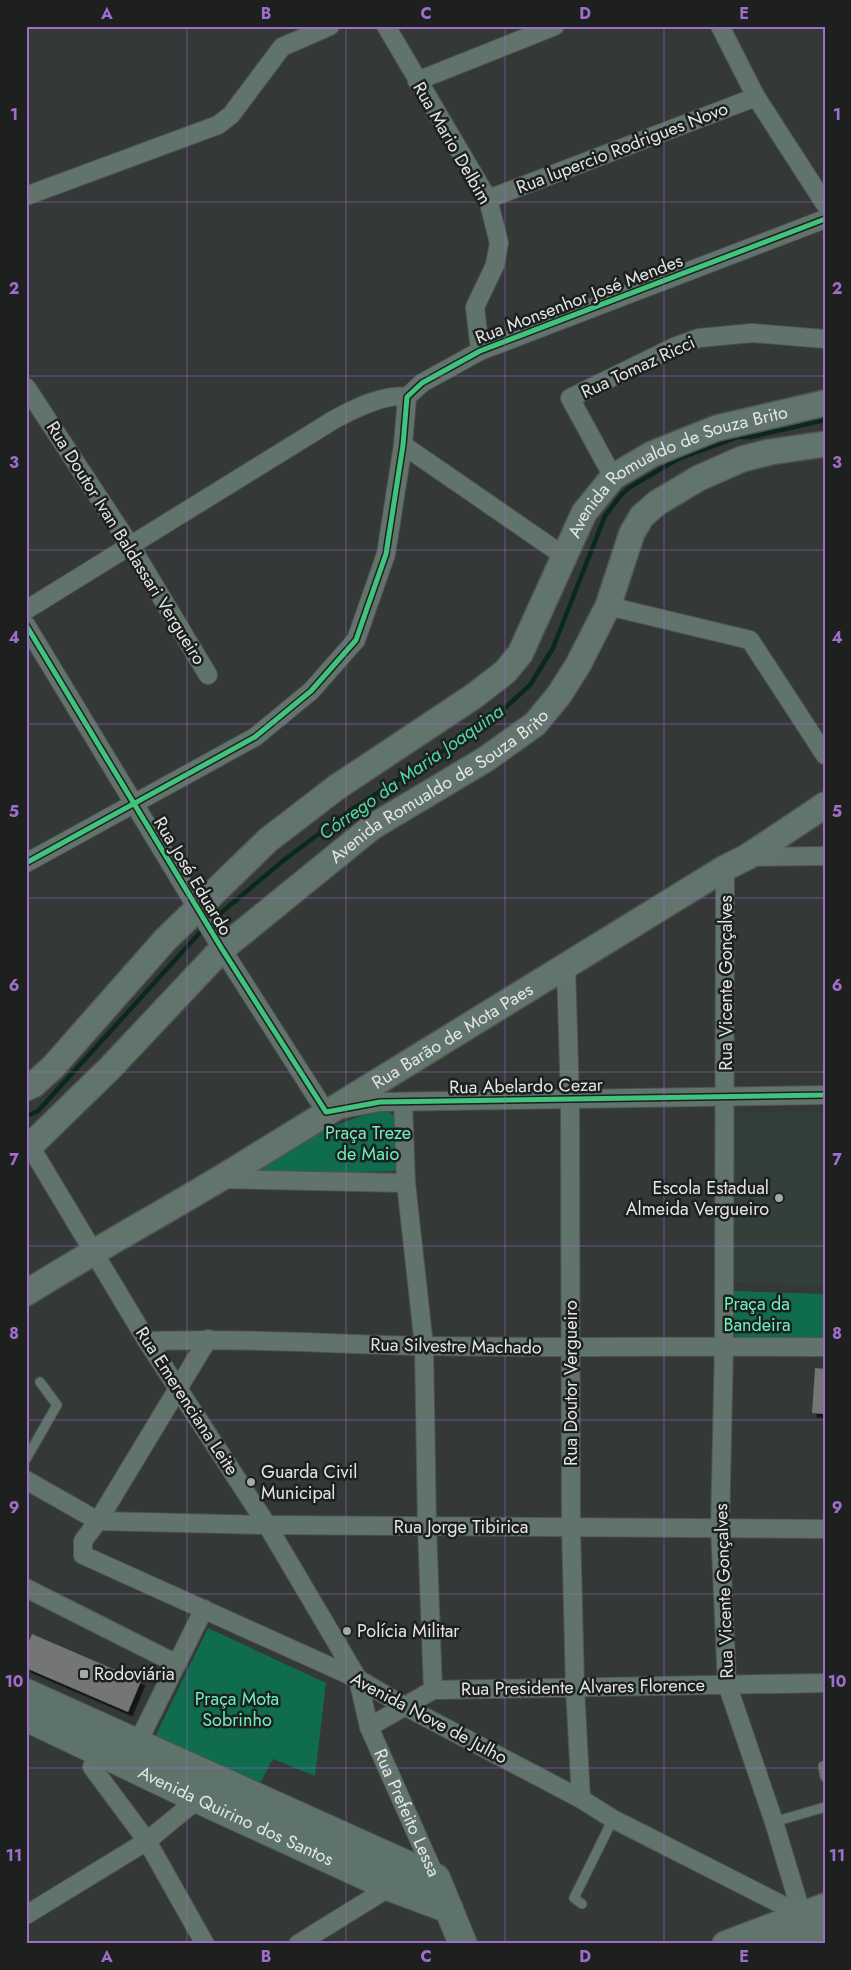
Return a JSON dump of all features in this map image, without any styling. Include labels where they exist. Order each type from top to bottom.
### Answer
[{"type":"main road","name":"Avenida Romualdo de Souza Brito","points":[[26,1088],[33,1085],[53,1067],[165,940],[268,840],[337,787],[474,696],[505,672],[520,654],[584,513],[614,476],[652,454],[717,428],[825,403]]},
{"type":"main road","name":"Avenida Romualdo de Souza Brito","points":[[28,1146],[110,1068],[222,949],[372,827],[486,759],[535,724],[559,695],[578,665],[608,606],[632,533],[642,516],[657,503],[699,478],[742,459],[770,452],[825,444]]},
{"type":"main road","name":"Rua Barão de Mota Paes","points":[[26,1293],[219,1179],[725,868],[748,857],[825,805]]},
{"type":"main road","name":"Avenida Quirino dos Santos","points":[[26,1694],[104,1742]]},
{"type":"main road","name":"Avenida Quirino dos Santos","points":[[26,1717],[104,1742],[131,1754],[203,1788],[390,1887],[449,1909]]},
{"type":"main road","name":"Avenida Quirino dos Santos","points":[[203,1788],[436,1878]]},
{"type":"main road","name":"Rua Prefeito Lessa","points":[[436,1878],[463,1944]]},
{"type":"main road","points":[[781,1944],[815,1929],[825,1906]]},
{"type":"main road","points":[[726,1944],[815,1929]]},
{"type":"street","points":[[26,196],[218,125],[231,114],[282,47],[330,26]]},
{"type":"street","name":"Rua Mario Delbim","points":[[386,26],[416,81],[488,199],[499,243],[495,265],[475,307],[480,351]]},
{"type":"street","points":[[416,81],[555,26]]},
{"type":"street","points":[[720,26],[756,97],[825,204]]},
{"type":"street","name":"Rua lupercio Rodrigues Novo","points":[[488,199],[756,97]]},
{"type":"street","name":"Rua Monsenhor José Mendes","points":[[407,397],[422,383],[480,351],[825,219]]},
{"type":"street","name":"Rua Tomaz Ricci","points":[[614,476],[570,398],[674,347],[699,338],[752,333],[825,339]]},
{"type":"street","name":"Rua Doutor Ivan Baldassari Vergueiro","points":[[26,387],[130,545],[208,675]]},
{"type":"street","points":[[26,610],[334,419],[360,406],[398,395],[407,397],[403,445],[386,554],[356,640],[311,691],[255,737],[26,863]]},
{"type":"street","points":[[403,445],[564,556]]},
{"type":"street","points":[[608,606],[750,640],[825,755]]},
{"type":"street","name":"Rua José Eduardo","points":[[26,625],[222,949],[326,1112]]},
{"type":"street","points":[[748,857],[825,856]]},
{"type":"street","name":"Rua Vicente Gonçalves","points":[[725,868],[726,1097]]},
{"type":"street","name":"Rua Doutor Vergueiro","points":[[566,967],[570,1100],[571,1527],[575,1688],[581,1799]]},
{"type":"street","name":"Rua Abelardo Cezar","points":[[326,1112],[380,1102],[825,1095]]},
{"type":"street","points":[[724,1346],[726,1097]]},
{"type":"street","points":[[369,1728],[433,1690],[427,1527],[424,1346],[406,1183],[403,1102]]},
{"type":"street","name":"Rua Emerenciana Leite","points":[[28,1146],[147,1341],[267,1525],[358,1679]]},
{"type":"street","points":[[219,1179],[406,1183]]},
{"type":"street","points":[[26,1480],[98,1521],[208,1339]]},
{"type":"street","name":"Rua Silvestre Machado","points":[[147,1341],[208,1339],[424,1346],[570,1348],[825,1347]]},
{"type":"street","name":"Rua Vicente Gonçalves","points":[[724,1346],[720,1528],[727,1684],[774,1822],[815,1929]]},
{"type":"street","name":"Rua Jorge Tibirica","points":[[98,1521],[427,1527],[825,1529]]},
{"type":"street","name":"Avenida Nove de Julho","points":[[98,1521],[83,1541],[82,1555],[358,1679],[406,1707],[581,1799],[613,1819],[815,1929]]},
{"type":"street","points":[[26,1588],[176,1664]]},
{"type":"street","points":[[131,1754],[204,1609]]},
{"type":"street","name":"Rua Prefeito Lessa","points":[[358,1679],[369,1728],[436,1878]]},
{"type":"street","name":"Rua Presidente Alvares Florence","points":[[433,1690],[825,1683]]},
{"type":"street","points":[[104,1742],[92,1767],[147,1841],[205,1944]]},
{"type":"street","points":[[26,1915],[147,1841],[203,1788]]},
{"type":"street","points":[[298,1944],[390,1887]]},
{"type":"lane","points":[[26,1459],[57,1405],[40,1382]]},
{"type":"lane","points":[[825,1766],[822,1766],[825,1777]]},
{"type":"lane","points":[[774,1822],[825,1807]]},
{"type":"lane","points":[[582,1904],[574,1898],[613,1819]]},
{"type":"shaded area","name":"Escola Estadual Almeida Vergueiro","points":[[733,1111],[825,1113],[825,1286],[734,1282]]},
{"type":"green space","name":"Praça Treze de Maio","points":[[375,1111],[389,1112],[396,1117],[396,1171],[260,1175],[259,1165],[331,1127]]},
{"type":"green space","name":"Praça da Bandeira","points":[[733,1291],[825,1294],[825,1340],[735,1338]]},
{"type":"green space","name":"Praça Mota Sobrinho","points":[[208,1628],[326,1683],[315,1776],[273,1759],[256,1791],[153,1741]]},
{"type":"building","points":[[815,1368],[825,1369],[825,1414],[812,1413]]},
{"type":"building","name":"Rodoviária","points":[[32,1634],[141,1681],[128,1712],[26,1668],[26,1648]]},
{"type":"waterway","name":"Córrego da Maria Joaquina","points":[[210,922],[284,860],[348,812],[494,718],[530,685],[553,648],[605,516],[621,495],[630,487],[678,459],[738,437],[751,437],[825,420]]},
{"type":"waterway","name":"Córrego da Maria Joaquina","points":[[26,1116],[38,1111],[205,927]]},
{"type":"cycle path","points":[[26,863],[255,737],[311,691],[356,640],[386,554],[403,445],[407,397],[422,383],[480,351],[825,219]]},
{"type":"cycle path","points":[[26,625],[222,949],[326,1112],[380,1102],[825,1095]]},
{"type":"place","name":"Escola Estadual Almeida Vergueiro","points":[[779,1198]]},
{"type":"place","name":"Guarda Civil Municipal","points":[[251,1482]]},
{"type":"place","name":"Polícia Militar","points":[[347,1631]]},
{"type":"place","name":"Rodoviária","points":[[84,1674]]}]
